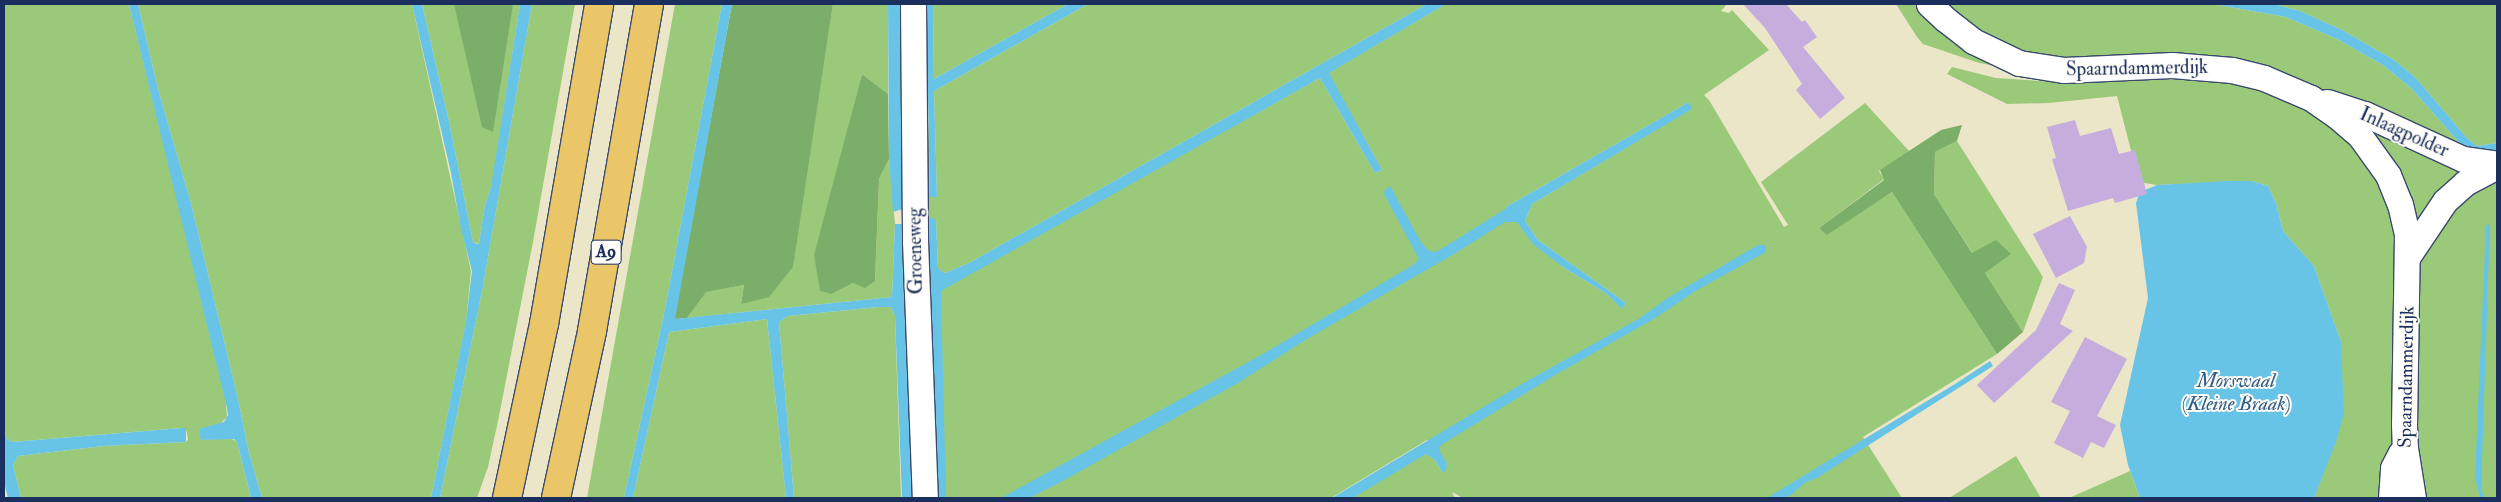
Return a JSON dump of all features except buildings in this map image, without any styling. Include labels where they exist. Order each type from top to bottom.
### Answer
[{"type":"highway","points":[[507,498],[544,324],[599,4]]},
{"type":"highway","name":"A9","points":[[556,498],[594,321],[649,4]]},
{"type":"street","name":"Groeneweg","points":[[914,4],[915,241],[925,498]]},
{"type":"street","name":"Spaarndammerdijk","points":[[1929,4],[1973,41],[2019,63],[2064,70],[2172,65],[2212,67],[2264,78],[2311,98],[2348,125],[2380,162],[2395,190],[2403,215],[2408,256],[2405,448],[2413,498]]},
{"type":"street","name":"Inlaagpolder","points":[[2311,98],[2365,114],[2463,159],[2497,165]]},
{"type":"street","name":"Inlaagpolder","points":[[2408,256],[2445,201],[2465,183],[2497,165]]},
{"type":"street","points":[[2392,498],[2394,468],[2397,457],[2405,448]]},
{"type":"green space","points":[[4,4],[129,4],[225,392],[227,417],[219,425],[199,429],[204,440],[229,437],[237,442],[251,498],[21,498],[13,465],[18,456],[103,446],[186,442],[188,439],[186,429],[181,428],[12,442],[7,439],[4,429]]},
{"type":"green space","points":[[138,4],[412,4],[471,271],[466,322],[431,498],[262,498],[249,453],[191,203],[158,89]]},
{"type":"green space","points":[[422,4],[520,4],[492,184],[485,205],[479,244],[473,242],[450,126]]},
{"type":"green space","points":[[454,4],[513,4],[493,132],[482,127]]},
{"type":"green space","points":[[532,4],[575,4],[533,242],[488,467],[477,498],[440,498],[483,286]]},
{"type":"green space","points":[[675,4],[722,4],[665,309],[624,498],[587,498]]},
{"type":"green space","points":[[732,4],[833,4],[793,267],[769,297],[741,304],[744,285],[706,292],[687,318],[674,319]]},
{"type":"green space","points":[[833,4],[888,4],[888,94],[862,74],[850,120],[832,294],[853,283],[875,281],[879,179],[889,159],[895,224],[892,297],[687,318],[705,292],[744,285],[741,304],[792,267]]},
{"type":"green space","points":[[924,4],[926,4],[930,196],[937,196],[934,91],[1088,4],[1427,4],[969,263],[945,273],[938,269],[936,219],[929,286],[960,278],[1320,78],[1375,173],[1382,170],[1328,73],[1446,4],[1727,4],[1721,11],[1729,13],[1732,10],[1769,50],[1704,95],[1709,100],[1784,227],[1788,225],[1761,182],[1865,103],[1910,152],[1879,171],[1884,179],[1819,228],[1827,234],[1892,192],[1997,354],[1863,437],[1902,498],[1463,498],[1452,492],[1455,498],[1353,498],[1372,484],[1426,453],[1435,460],[1442,472],[1447,463],[1427,440],[1331,498],[933,498],[926,361]],"holes":[[[1689,102],[1691,109],[1532,204],[1525,221],[1538,240],[1626,303],[1622,308],[1607,294],[1563,267],[1506,207]]]},
{"type":"green space","points":[[933,4],[1068,4],[934,79]]},
{"type":"green space","points":[[1896,4],[1918,4],[2002,67],[1979,63],[1923,44]]},
{"type":"green space","points":[[1943,4],[2213,4],[2286,17],[2337,39],[2383,65],[2412,89],[2465,149],[2355,102],[2250,65],[2063,61],[2033,57],[1988,38]]},
{"type":"green space","points":[[2274,4],[2497,4],[2497,143],[2477,146],[2467,138],[2415,77],[2394,60],[2342,30],[2300,11]]},
{"type":"green space","points":[[1952,67],[1996,78],[2056,82],[2198,79],[2235,84],[2289,100],[2329,124],[2356,146],[2395,209],[2398,422],[2386,498],[2314,498],[2320,479],[2341,374],[2341,342],[2314,266],[2283,231],[2276,203],[2268,186],[2252,181],[2157,185],[2139,182],[2117,96],[2049,103],[2007,104],[1947,74]]},
{"type":"green space","points":[[862,74],[888,94],[889,159],[879,179],[875,281],[865,288],[853,283],[832,294],[820,291],[814,255]]},
{"type":"green space","points":[[1962,125],[1957,141],[1935,152],[1934,194],[1972,253],[1996,240],[2011,254],[1985,273],[2023,332],[1997,354],[1892,192],[1827,235],[1819,228],[1884,180],[1880,170],[1941,130]]},
{"type":"green space","points":[[2367,129],[2470,166],[2417,229]]},
{"type":"green space","points":[[1957,141],[2043,277],[2023,332],[1985,273],[2010,254],[1973,254],[1934,194],[1935,152]]},
{"type":"green space","points":[[2497,174],[2497,498],[2421,498],[2415,465],[2418,259],[2438,219]]},
{"type":"green space","points":[[891,307],[895,316],[901,498],[794,498],[779,322],[788,316]]},
{"type":"green space","points":[[767,319],[786,498],[633,498],[669,332]]},
{"type":"green space","points":[[2016,456],[2041,498],[1949,498]]},
{"type":"green space","points":[[2130,471],[2140,498],[2069,498]]},
{"type":"water","points":[[129,4],[138,4],[158,89],[191,203],[249,453],[262,498],[251,498],[237,442],[234,439],[201,440],[199,429],[224,422],[228,415],[227,408]]},
{"type":"water","points":[[412,4],[422,4],[450,126],[473,242],[479,244],[485,205],[491,187],[520,4],[532,4],[483,286],[440,498],[431,498],[466,321],[472,271],[461,229],[451,173]]},
{"type":"water","points":[[722,4],[732,4],[675,319],[892,297],[895,224],[906,224],[917,498],[902,498],[895,316],[891,307],[878,307],[788,316],[779,322],[794,498],[786,498],[767,319],[669,332],[633,498],[624,498],[665,309]]},
{"type":"water","points":[[888,4],[904,4],[903,209],[893,212],[889,159]]},
{"type":"water","points":[[926,4],[933,4],[934,79],[1068,4],[1088,4],[934,91],[937,197],[930,197]]},
{"type":"water","points":[[1427,4],[1446,4],[1329,73],[1382,170],[1375,173],[1320,78],[941,291],[946,498],[937,498],[928,247],[930,218],[936,219],[938,269],[945,273],[969,263]]},
{"type":"water","points":[[2213,4],[2274,4],[2300,11],[2342,30],[2394,60],[2415,77],[2467,138],[2477,146],[2497,143],[2497,153],[2465,149],[2412,89],[2383,65],[2337,39],[2286,17]]},
{"type":"water","points":[[1689,102],[1692,109],[1532,204],[1525,221],[1538,240],[1626,303],[1622,309],[1607,294],[1563,267],[1533,244],[1517,222],[1505,222],[1454,254],[1307,339],[1238,383],[1061,482],[1029,498],[1001,498],[1261,355],[1413,265],[1419,259],[1384,194],[1385,190],[1390,186],[1421,242],[1432,252],[1438,251],[1506,207]]},
{"type":"water","name":"Morswaal (Kleine Braak)","points":[[2252,181],[2268,186],[2276,203],[2283,231],[2314,266],[2341,342],[2344,413],[2336,442],[2314,498],[2140,498],[2128,465],[2120,425],[2148,298],[2136,203],[2140,192],[2157,185]]},
{"type":"water","points":[[2490,223],[2481,490],[2485,498],[2480,498],[2475,477],[2486,226]]},
{"type":"water","points":[[1758,245],[1766,245],[1766,252],[1697,290],[1657,317],[1557,374],[1441,445],[1439,450],[1447,463],[1446,471],[1442,472],[1435,460],[1426,454],[1353,498],[1332,498],[1520,385],[1640,318],[1669,297]]},
{"type":"water","points":[[1990,361],[1993,366],[1817,478],[1806,482],[1791,495],[1783,498],[1767,498],[1955,384]]},
{"type":"water","points":[[186,428],[186,442],[103,446],[18,456],[13,465],[21,498],[8,498],[4,482],[4,429],[7,439],[12,442]]}]
